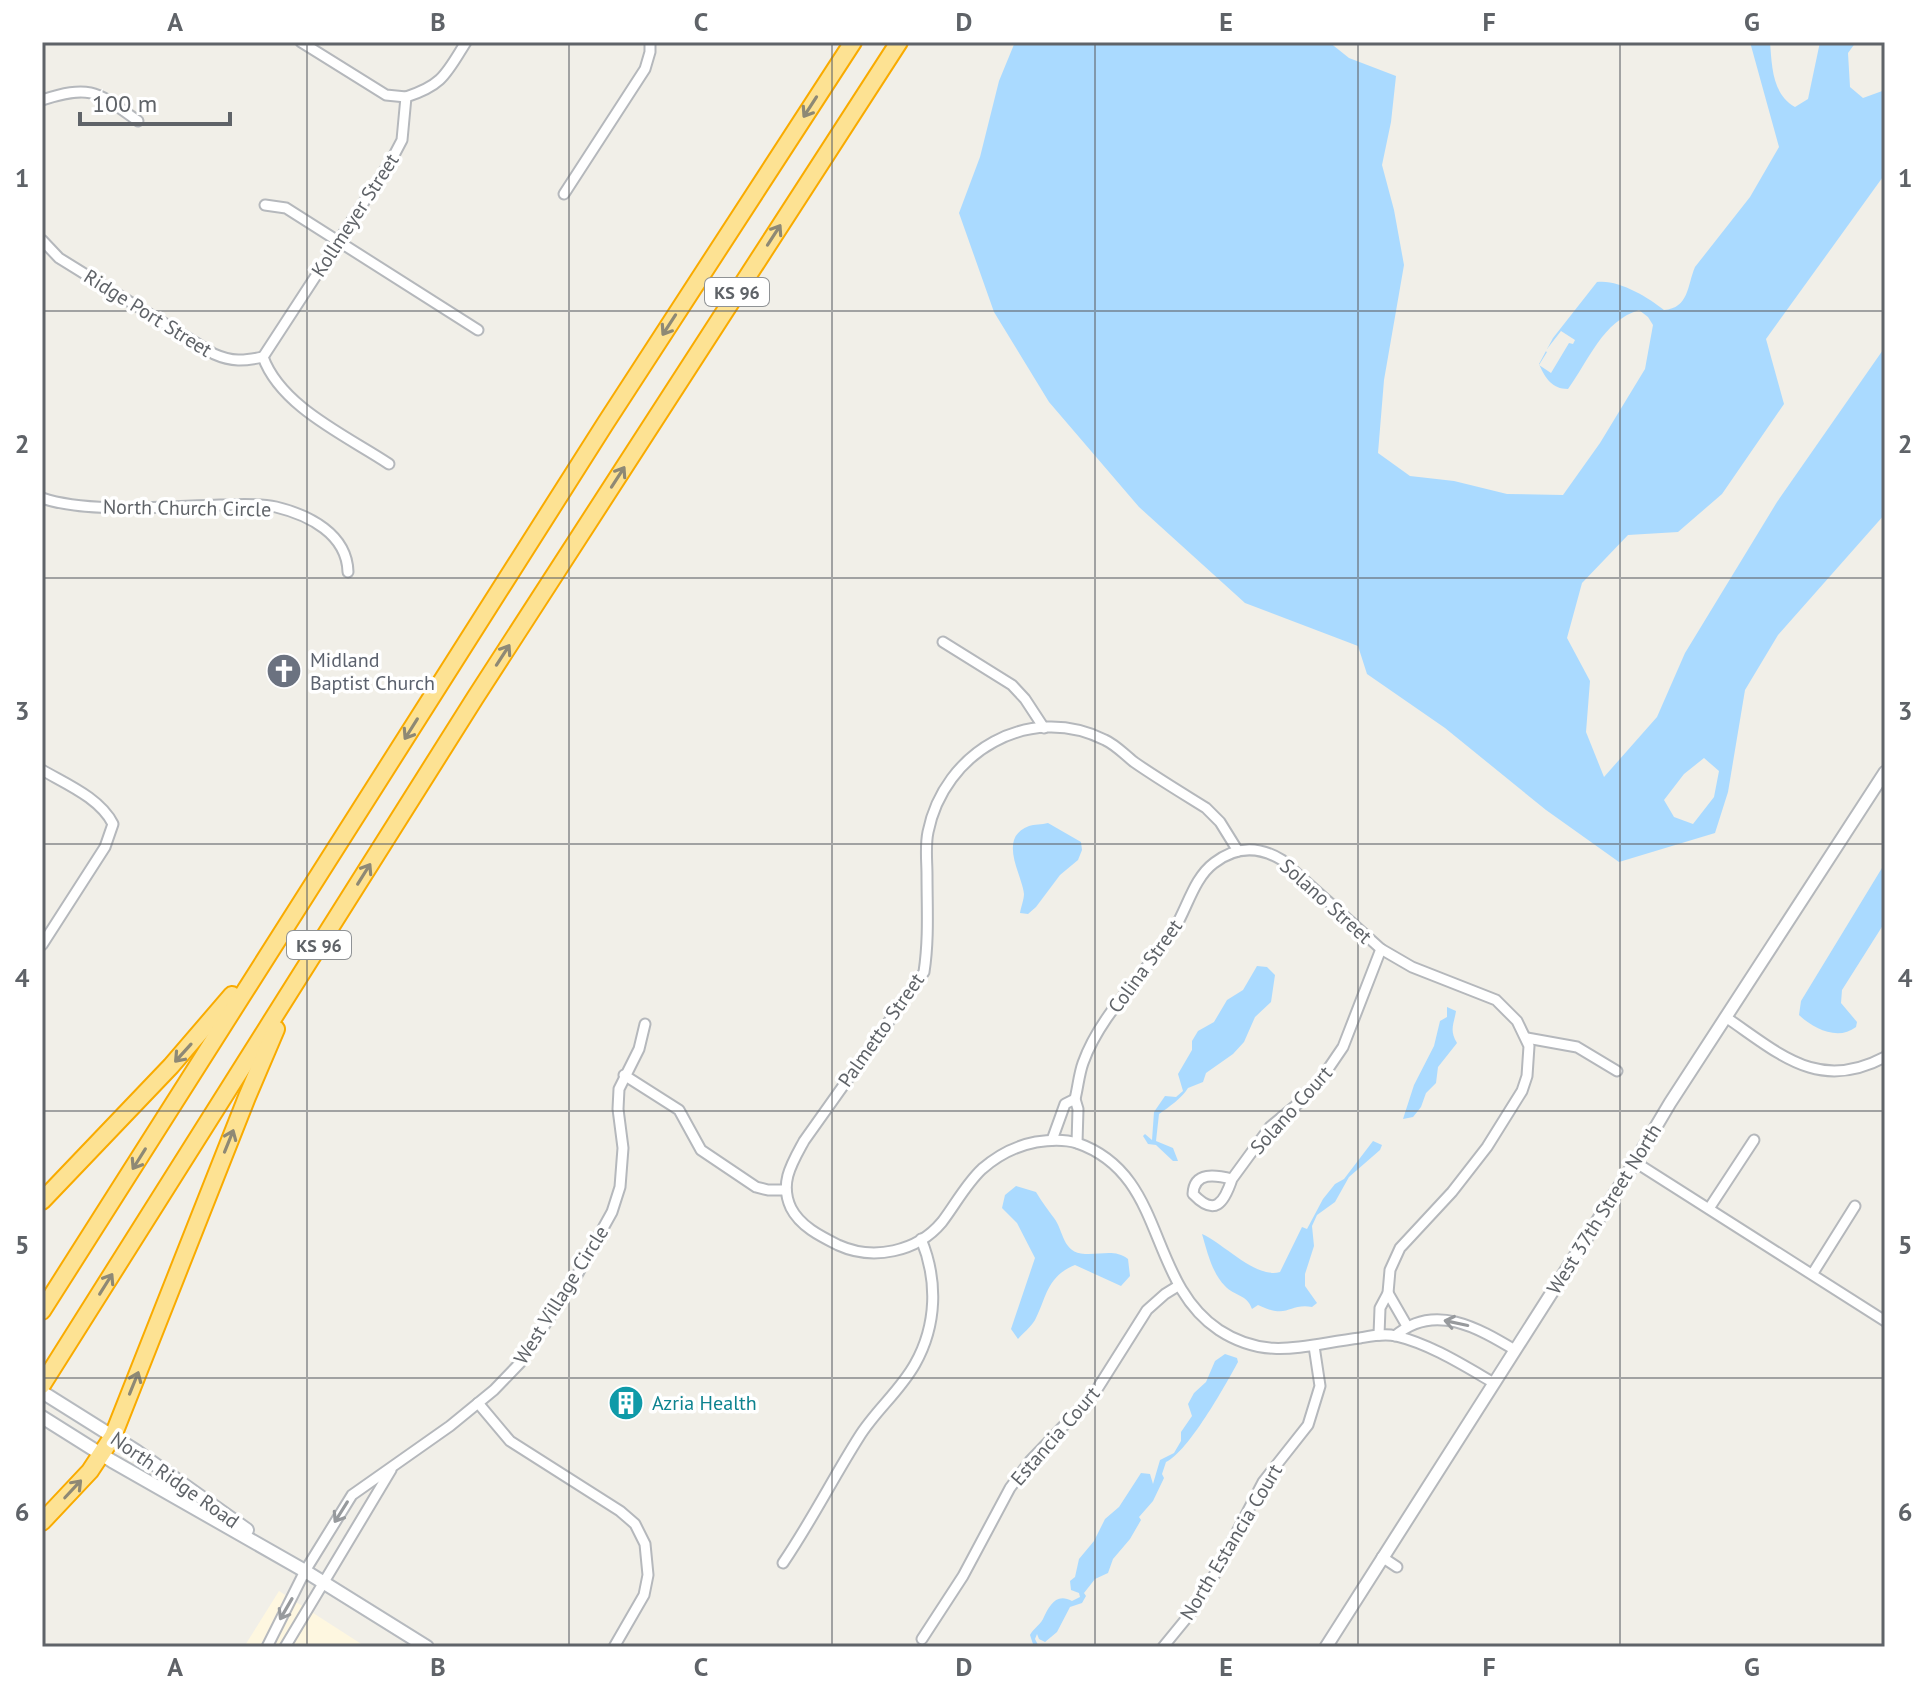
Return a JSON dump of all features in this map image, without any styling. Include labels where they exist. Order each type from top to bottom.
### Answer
[{"type":"highway","name":"KS 96","points":[[42,1311],[605,424],[853,42]]},
{"type":"highway","name":"KS 96","points":[[42,1385],[338,915],[899,42]]},
{"type":"highway","points":[[42,1201],[224,1006],[330,857]]},
{"type":"highway","points":[[42,1522],[102,1454],[113,1436],[260,1065],[286,1008],[338,915]]},
{"type":"main road","name":"North Ridge Road","points":[[42,1392],[113,1436],[305,1571]]},
{"type":"main road","name":"North Ridge Road","points":[[42,1417],[324,1582],[427,1647]]},
{"type":"street","points":[[301,42],[386,95],[406,97],[434,87],[445,76],[466,42]]},
{"type":"street","points":[[564,194],[645,69],[650,42]]},
{"type":"street","points":[[42,100],[81,90],[100,95],[138,121]]},
{"type":"street","name":"Kollmeyer Street","points":[[263,357],[402,140],[406,97]]},
{"type":"street","points":[[265,205],[286,208],[478,330]]},
{"type":"street","name":"Ridge Port Street","points":[[42,240],[59,258],[214,354],[241,362],[263,357]]},
{"type":"street","points":[[263,357],[268,372],[297,404],[389,464]]},
{"type":"street","name":"North Church Circle","points":[[42,498],[55,503],[89,506],[274,507],[313,521],[331,534],[345,552],[348,572]]},
{"type":"street","points":[[943,642],[1012,685],[1044,728],[1083,732],[1106,740],[1206,808],[1220,822],[1238,851]]},
{"type":"street","name":"Palmetto Street","points":[[786,1190],[788,1170],[804,1141],[924,972],[928,942],[927,835],[939,798],[960,767],[988,745],[1021,731],[1044,728]]},
{"type":"street","points":[[42,770],[96,803],[107,812],[113,824],[105,847],[42,945]]},
{"type":"street","name":"West 37th Street North","points":[[1326,1647],[1670,1103],[1885,772]]},
{"type":"street","name":"Solano Street","points":[[1238,851],[1258,849],[1282,860],[1381,949],[1425,973],[1496,1000],[1517,1021],[1527,1038]]},
{"type":"street","name":"Colina Street","points":[[1077,1143],[1078,1109],[1075,1099],[1083,1063],[1100,1028],[1160,951],[1203,873],[1218,860],[1238,851]]},
{"type":"street","name":"Solano Court","points":[[1232,1179],[1270,1127],[1300,1102],[1343,1047],[1381,949]]},
{"type":"street","points":[[1727,1018],[1791,1061],[1814,1070],[1848,1072],[1867,1067],[1885,1057]]},
{"type":"street","name":"West Village Circle","points":[[267,1647],[305,1571],[352,1495],[478,1403],[520,1363],[576,1277],[612,1212],[622,1172],[619,1089],[639,1049],[645,1024]]},
{"type":"street","points":[[1379,1335],[1380,1308],[1388,1293],[1390,1270],[1400,1248],[1470,1171],[1522,1091],[1529,1056],[1527,1038],[1577,1047],[1617,1071]]},
{"type":"street","points":[[624,1075],[679,1110],[701,1150],[756,1187],[786,1190],[788,1201],[801,1221],[823,1238],[843,1247],[865,1253],[904,1249],[939,1225],[981,1170],[1004,1152],[1052,1140],[1077,1143],[1111,1164],[1137,1189],[1178,1286],[1195,1311],[1232,1338],[1262,1349],[1276,1350],[1379,1335],[1395,1336],[1451,1358],[1494,1383]]},
{"type":"street","name":"Colina Street","points":[[1052,1140],[1065,1104],[1075,1099]]},
{"type":"street","points":[[1710,1207],[1754,1140]]},
{"type":"street","points":[[1635,1162],[1885,1321]]},
{"type":"street","points":[[1813,1273],[1855,1206]]},
{"type":"street","points":[[783,1563],[805,1532],[864,1429],[915,1364],[928,1331],[934,1294],[932,1274],[921,1239]]},
{"type":"street","name":"Estancia Court","points":[[922,1639],[963,1576],[1010,1488],[1030,1461],[1094,1394],[1147,1310],[1178,1286]]},
{"type":"street","points":[[1388,1293],[1407,1326]]},
{"type":"street","points":[[1395,1336],[1407,1326],[1426,1320],[1451,1320],[1480,1329],[1515,1350]]},
{"type":"street","name":"North Estancia Court","points":[[1163,1647],[1190,1614],[1215,1574],[1263,1482],[1308,1425],[1320,1386],[1314,1346]]},
{"type":"street","points":[[478,1403],[510,1441],[620,1511],[635,1524],[645,1544],[648,1575],[644,1595],[614,1647]]},
{"type":"street","name":"West Village Circle","points":[[285,1647],[392,1467]]},
{"type":"street","points":[[1382,1557],[1397,1567]]},
{"type":"shaded area","points":[[279,1591],[366,1647],[244,1647]]},
{"type":"water","points":[[1015,42],[1329,42],[1349,58],[1396,76],[1382,165],[1404,265],[1384,380],[1378,453],[1410,476],[1454,481],[1507,494],[1563,495],[1600,443],[1645,369],[1653,325],[1639,310],[1626,315],[1606,332],[1568,389],[1550,382],[1539,364],[1553,338],[1597,282],[1623,286],[1664,310],[1683,301],[1695,267],[1750,197],[1779,147],[1750,42],[1770,42],[1778,87],[1795,107],[1808,99],[1820,42],[1856,42],[1848,53],[1850,87],[1863,98],[1885,90],[1885,174],[1766,339],[1784,404],[1722,494],[1678,532],[1628,535],[1582,583],[1567,638],[1590,681],[1586,732],[1604,777],[1657,717],[1685,653],[1777,502],[1885,347],[1885,514],[1778,635],[1745,690],[1728,792],[1715,833],[1619,862],[1546,810],[1445,728],[1367,674],[1358,646],[1245,603],[1139,507],[1049,402],[994,312],[959,213],[980,157],[999,81]],"holes":[[[1704,758],[1719,771],[1714,797],[1693,824],[1674,817],[1664,800],[1684,774]]]},
{"type":"water","points":[[1048,823],[1081,842],[1082,850],[1078,860],[1060,875],[1036,907],[1028,914],[1020,913],[1024,894],[1014,857],[1014,839],[1029,826]]},
{"type":"water","points":[[1885,863],[1885,922],[1842,990],[1841,1003],[1857,1022],[1856,1027],[1842,1033],[1826,1032],[1799,1015],[1801,1001]]},
{"type":"water","points":[[1257,966],[1267,967],[1275,975],[1271,1002],[1255,1017],[1244,1042],[1233,1054],[1206,1073],[1203,1082],[1188,1088],[1159,1114],[1156,1141],[1173,1148],[1178,1161],[1173,1161],[1156,1145],[1148,1144],[1143,1136],[1145,1134],[1152,1140],[1154,1112],[1165,1096],[1176,1097],[1183,1091],[1178,1074],[1192,1050],[1192,1041],[1198,1031],[1214,1022],[1227,1000],[1243,990]]},
{"type":"water","points":[[1447,1007],[1456,1011],[1453,1031],[1457,1043],[1438,1067],[1436,1083],[1426,1093],[1421,1107],[1413,1117],[1403,1119],[1414,1085],[1434,1046],[1440,1021],[1447,1017]]},
{"type":"water","points":[[1373,1141],[1382,1145],[1380,1150],[1349,1177],[1335,1202],[1317,1215],[1312,1226],[1314,1246],[1305,1274],[1305,1286],[1317,1303],[1312,1307],[1282,1311],[1258,1305],[1252,1309],[1247,1300],[1220,1281],[1202,1234],[1250,1265],[1271,1273],[1280,1272],[1302,1227],[1307,1229],[1323,1199],[1335,1184],[1344,1179]]},
{"type":"water","points":[[1016,1186],[1036,1192],[1072,1250],[1085,1254],[1113,1253],[1123,1256],[1128,1259],[1130,1276],[1121,1286],[1075,1265],[1065,1270],[1049,1288],[1035,1320],[1018,1339],[1011,1329],[1035,1258],[1017,1223],[1002,1208],[1005,1195]]},
{"type":"water","points":[[1225,1354],[1237,1358],[1238,1362],[1185,1446],[1166,1462],[1162,1474],[1164,1478],[1153,1501],[1139,1517],[1141,1520],[1113,1559],[1108,1573],[1095,1579],[1084,1593],[1086,1596],[1082,1603],[1070,1607],[1057,1632],[1045,1642],[1037,1634],[1035,1639],[1039,1647],[1034,1647],[1030,1635],[1054,1602],[1062,1598],[1072,1601],[1080,1597],[1079,1593],[1071,1590],[1070,1581],[1075,1577],[1079,1559],[1094,1541],[1105,1519],[1119,1507],[1141,1473],[1150,1474],[1153,1484],[1160,1460],[1174,1453],[1181,1441],[1181,1432],[1192,1416],[1188,1404],[1206,1382],[1215,1361]]},
{"type":"pier","points":[[1561,331],[1575,340],[1573,344],[1569,343],[1551,373],[1539,365],[1547,352],[1542,349],[1547,349]]},
{"type":"place","name":"Midland Baptist Church","points":[[284,671]]},
{"type":"place","name":"Azria Health","points":[[626,1403]]}]
